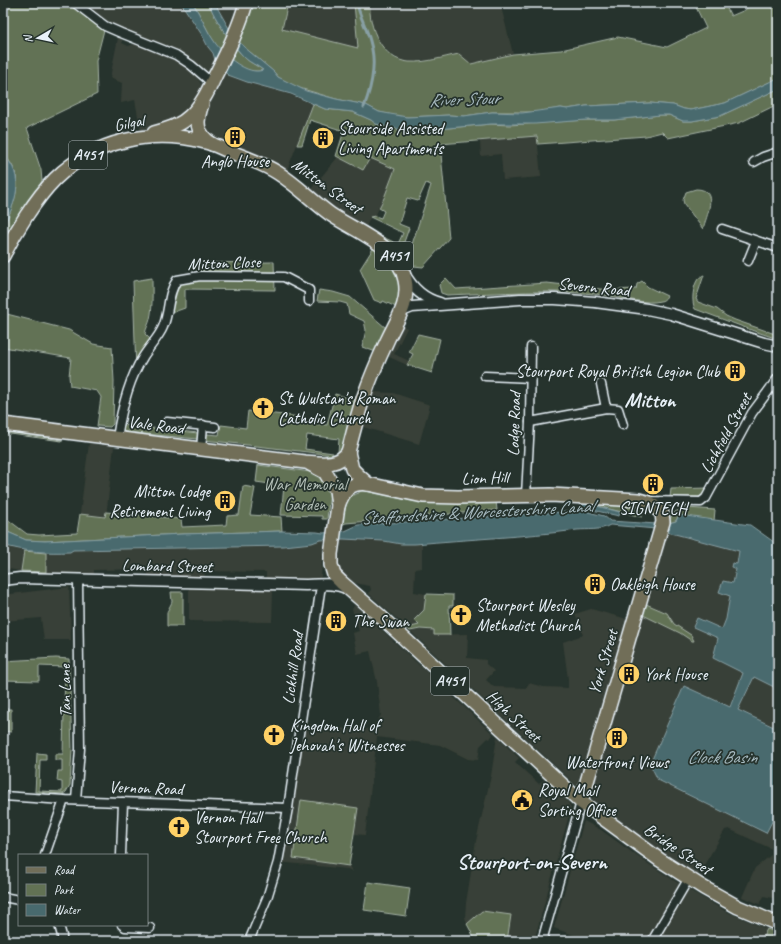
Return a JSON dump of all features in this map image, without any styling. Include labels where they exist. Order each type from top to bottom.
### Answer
[{"type":"main road","points":[[217,146],[204,138],[201,134],[198,126],[200,109],[229,50],[246,3]]},
{"type":"main road","points":[[132,138],[168,129],[181,123],[192,114],[212,83]]},
{"type":"main road","name":"Gilgal","points":[[3,256],[36,201],[58,176],[73,164],[97,149],[132,138],[156,136],[201,141],[217,146]]},
{"type":"main road","name":"Mitton Street","points":[[217,146],[278,173],[332,215],[386,249],[395,257],[403,271],[406,290],[402,312],[387,340],[363,399],[348,452]]},
{"type":"main road","name":"Vale Road","points":[[3,424],[305,462]]},
{"type":"main road","points":[[305,462],[335,462],[344,458],[348,452]]},
{"type":"main road","points":[[348,452],[352,469],[368,484]]},
{"type":"main road","points":[[305,462],[318,467],[328,474],[336,490],[338,506]]},
{"type":"main road","points":[[338,506],[342,495],[351,486],[356,483],[368,484]]},
{"type":"main road","name":"Lion Hill","points":[[368,484],[429,496],[458,497],[526,495],[606,498],[647,502]]},
{"type":"main road","points":[[647,502],[660,510],[662,513],[662,527]]},
{"type":"main road","name":"High Street","points":[[338,506],[331,549],[331,565],[334,575],[581,802]]},
{"type":"main road","name":"York Street","points":[[581,802],[662,527]]},
{"type":"main road","points":[[569,792],[579,792],[584,788]]},
{"type":"main road","name":"Bridge Street","points":[[581,802],[660,860],[689,878],[722,898],[760,917],[778,924]]},
{"type":"street","points":[[75,3],[105,26],[176,55],[191,65],[212,83]]},
{"type":"street","points":[[754,162],[763,156],[778,152]]},
{"type":"street","points":[[722,229],[778,248]]},
{"type":"street","points":[[748,261],[756,240]]},
{"type":"street","name":"Mitton Street","points":[[403,271],[418,291],[426,298],[450,304]]},
{"type":"street","name":"Mitton Close","points":[[117,438],[123,409],[134,376],[143,358],[163,328],[168,314],[172,287],[177,280],[200,276],[284,277],[309,290],[309,301]]},
{"type":"street","name":"Severn Road","points":[[402,312],[412,307],[537,299],[595,302],[671,314],[778,346]]},
{"type":"street","name":"Lodge Road","points":[[526,495],[530,422],[531,346]]},
{"type":"street","name":"Lodge Road","points":[[485,376],[531,378]]},
{"type":"street","name":"Lichfield Street","points":[[701,502],[710,493],[752,413],[778,378]]},
{"type":"street","points":[[601,384],[606,408]]},
{"type":"street","points":[[530,422],[606,408],[618,409],[623,425]]},
{"type":"street","points":[[167,422],[215,427]]},
{"type":"street","points":[[201,449],[203,426]]},
{"type":"street","name":"Lion Hill","points":[[647,502],[701,502]]},
{"type":"street","points":[[662,527],[666,513],[670,507],[688,502]]},
{"type":"street","points":[[322,585],[325,579],[331,549]]},
{"type":"street","name":"Lombard Street","points":[[6,578],[322,585]]},
{"type":"street","name":"Tan Lane","points":[[76,800],[80,749],[78,580]]},
{"type":"street","name":"High Street","points":[[322,585],[328,583],[334,584],[351,591]]},
{"type":"street","name":"Lickhill Road","points":[[249,941],[274,880],[288,808],[313,634],[322,585]]},
{"type":"street","name":"Vernon Road","points":[[3,796],[64,800],[288,808]]},
{"type":"street","points":[[45,854],[64,800]]},
{"type":"street","points":[[120,854],[123,802]]},
{"type":"street","points":[[542,941],[581,802]]},
{"type":"street","points":[[652,941],[689,878]]},
{"type":"street","points":[[3,897],[18,900]]},
{"type":"street","points":[[59,926],[62,941]]},
{"type":"street","points":[[124,926],[150,928]]},
{"type":"shaded area","points":[[75,3],[181,3],[213,53],[216,64],[211,73],[207,74],[191,65],[121,33]]},
{"type":"shaded area","points":[[216,3],[241,3],[231,32],[218,9]]},
{"type":"shaded area","points":[[288,3],[354,3],[359,49],[282,29]]},
{"type":"shaded area","points":[[370,3],[500,3],[513,54],[471,64],[459,54],[410,62],[401,60],[392,55],[378,41],[370,17]]},
{"type":"shaded area","points":[[118,38],[122,39],[122,43],[128,46],[135,44],[172,58],[193,72],[202,85],[202,90],[192,108],[165,126],[141,132],[135,100],[121,103],[122,83],[110,78]]},
{"type":"shaded area","points":[[224,72],[235,78],[278,90],[313,104],[287,170],[276,163],[211,137],[205,129],[205,115]]},
{"type":"shaded area","points":[[537,136],[541,177],[503,180],[501,154],[481,156],[480,141]]},
{"type":"shaded area","points":[[338,157],[363,170],[370,158],[395,169],[384,198],[375,216],[370,218],[365,229],[326,204],[310,190]]},
{"type":"shaded area","points":[[402,325],[407,328],[394,354],[409,361],[407,365],[387,356]]},
{"type":"shaded area","points":[[371,392],[393,393],[430,405],[419,444],[360,426]]},
{"type":"shaded area","points":[[89,443],[114,446],[106,517],[80,514]]},
{"type":"shaded area","points":[[667,532],[739,551],[737,564],[731,567],[736,569],[732,583],[720,592],[730,595],[726,619],[722,629],[697,618],[693,627],[718,638],[713,658],[744,673],[729,707],[684,687],[658,780],[766,833],[778,810],[777,899],[764,896],[760,904],[742,897],[755,868],[776,851],[729,829],[725,830],[694,882],[605,820],[609,812],[589,797]]},
{"type":"shaded area","points":[[339,539],[384,541],[401,544],[422,543],[422,568],[415,569],[414,592],[426,594],[424,610],[414,620],[420,625],[407,628],[368,593],[371,590],[370,586],[355,583],[340,572],[337,564]]},
{"type":"shaded area","points":[[324,540],[321,576],[319,580],[288,582],[287,578],[266,578],[266,572],[206,571],[204,576],[184,577],[148,576],[148,569],[94,570],[94,575],[46,572],[46,553],[70,552],[73,550],[284,546],[312,543]]},
{"type":"shaded area","points":[[3,545],[24,551],[21,571],[3,568]]},
{"type":"shaded area","points":[[69,587],[71,640],[44,640],[41,618],[3,621],[3,595]]},
{"type":"shaded area","points":[[189,588],[273,589],[272,622],[189,621]]},
{"type":"shaded area","points":[[355,605],[493,734],[490,739],[488,738],[480,746],[478,760],[468,759],[440,745],[377,737],[365,835],[354,834],[349,866],[353,872],[348,869],[278,862],[301,723],[364,731],[377,722],[381,715],[377,682],[370,651],[357,654],[353,633],[359,631],[352,609]]},
{"type":"shaded area","points":[[591,609],[627,619],[577,786],[410,631],[420,629],[434,630],[434,635],[468,634],[467,658],[486,660],[486,664],[494,671],[486,680],[494,687],[526,688],[529,683],[543,687],[568,688],[563,642],[583,635],[575,614]]},
{"type":"shaded area","points":[[754,677],[778,689],[778,729],[738,710]]},
{"type":"shaded area","points":[[497,737],[519,758],[515,762],[519,766],[539,784],[543,780],[568,802],[571,808],[534,941],[507,941],[511,915],[482,911],[467,924],[465,917],[476,841],[491,776]]},
{"type":"shaded area","points":[[584,821],[601,830],[681,885],[648,941],[590,941],[554,928]]},
{"type":"shaded area","points":[[686,888],[725,911],[767,929],[761,941],[655,941]]},
{"type":"green space","points":[[3,3],[75,3],[105,26],[96,61],[97,94],[27,128],[41,170],[42,181],[3,245],[3,226],[15,198],[17,183],[14,168],[3,154]]},
{"type":"green space","points":[[193,3],[209,3],[219,24],[235,47],[247,60],[263,70],[257,71],[243,68],[225,55],[216,45]]},
{"type":"green space","points":[[252,3],[288,3],[282,29],[358,48],[354,3],[370,3],[371,22],[374,32],[384,49],[399,60],[409,62],[428,61],[459,54],[471,64],[513,54],[561,50],[618,37],[667,47],[706,28],[694,3],[724,3],[731,16],[745,10],[753,3],[778,3],[778,78],[725,103],[691,110],[673,105],[650,103],[586,106],[536,112],[492,112],[464,116],[397,116],[379,112],[366,105],[336,99],[296,87],[278,77],[239,42]]},
{"type":"green space","points":[[778,89],[778,104],[739,123],[668,138],[662,132],[646,136],[538,144],[537,136],[440,144],[449,238],[423,267],[414,266],[408,257],[431,185],[426,183],[418,201],[407,198],[399,224],[409,228],[404,242],[399,247],[392,248],[365,229],[398,244],[403,233],[370,217],[375,216],[381,218],[384,211],[379,208],[395,169],[370,158],[363,170],[336,156],[344,131],[310,120],[302,145],[297,145],[313,104],[325,109],[353,112],[371,120],[376,124],[397,129],[427,130],[491,124],[509,125],[587,120],[614,120],[660,115],[669,115],[683,121],[692,121],[720,116]]},
{"type":"green space","points":[[696,189],[703,190],[710,198],[710,204],[703,229],[684,204],[683,200],[686,192]]},
{"type":"green space","points":[[374,247],[385,256],[393,266],[399,278],[401,294],[396,307],[383,301],[382,303],[374,300],[360,269]]},
{"type":"green space","points":[[274,262],[275,290],[185,289],[185,308],[168,314],[177,280],[199,276],[197,263]]},
{"type":"green space","points":[[704,275],[696,299],[698,302],[717,309],[726,316],[735,320],[778,335],[778,339],[695,309],[693,302],[694,289],[698,279]]},
{"type":"green space","points":[[152,278],[151,314],[145,334],[153,342],[136,372],[133,281]]},
{"type":"green space","points":[[446,278],[456,289],[547,283],[609,290],[636,289],[637,284],[642,281],[648,287],[667,296],[662,301],[649,302],[605,295],[566,292],[447,295],[441,293],[439,285]]},
{"type":"green space","points":[[319,290],[350,297],[386,328],[376,352],[362,347],[366,330],[364,321],[349,314],[347,304],[340,302],[317,301]]},
{"type":"green space","points":[[3,313],[69,330],[93,344],[112,347],[114,381],[113,424],[110,427],[97,426],[101,397],[97,391],[70,386],[69,376],[71,358],[3,347]]},
{"type":"green space","points":[[418,334],[440,339],[432,373],[407,365],[413,354],[409,352]]},
{"type":"green space","points":[[335,394],[356,400],[343,450],[338,453],[339,439],[307,435],[305,449],[333,453],[333,455],[205,440],[207,434],[219,435],[221,425],[246,428],[248,411],[301,417],[304,425],[309,423],[327,425]]},
{"type":"green space","points":[[124,425],[199,434],[198,439],[125,432],[123,430]]},
{"type":"green space","points":[[3,431],[62,440],[62,441],[3,433]]},
{"type":"green space","name":"War Memorial Garden","points":[[258,465],[311,472],[320,476],[325,487],[330,492],[327,519],[322,519],[322,516],[281,515],[284,486],[256,482]]},
{"type":"green space","points":[[243,486],[255,488],[250,515],[281,517],[282,531],[182,534],[45,541],[26,540],[3,530],[3,516],[27,534],[39,535],[77,533],[80,514],[105,517],[106,512],[181,519],[182,527],[226,525],[227,516],[239,515]]},
{"type":"green space","points":[[707,488],[701,496],[698,497],[670,497],[671,489]]},
{"type":"green space","points":[[359,491],[428,503],[496,501],[497,510],[346,523],[341,525],[348,498],[351,495],[359,493]]},
{"type":"green space","points":[[590,501],[641,505],[642,517],[589,504]]},
{"type":"green space","points":[[687,508],[715,510],[714,521],[679,515],[676,521],[669,523],[671,516],[675,512]]},
{"type":"green space","points":[[24,551],[46,553],[46,572],[21,571]]},
{"type":"green space","points":[[171,592],[183,592],[183,626],[167,626],[167,612],[172,602]]},
{"type":"green space","points":[[426,594],[453,595],[453,606],[449,606],[450,635],[434,635],[434,630],[420,629],[410,631],[407,628],[419,625],[414,620],[424,610]]},
{"type":"green space","points":[[646,604],[667,613],[674,624],[691,635],[694,641],[643,615]]},
{"type":"green space","points":[[56,658],[69,659],[72,750],[70,785],[63,794],[35,792],[37,753],[46,754],[46,760],[40,760],[39,791],[62,792],[62,782],[57,781],[58,771],[62,771],[62,760],[55,760],[55,754],[63,754],[65,667],[39,666],[39,681],[3,680],[3,661]]},
{"type":"green space","points":[[3,709],[11,709],[11,732],[3,731]]},
{"type":"green space","points":[[301,800],[358,808],[349,866],[293,858]]},
{"type":"green space","points":[[368,882],[410,888],[406,916],[364,910]]},
{"type":"green space","points":[[482,911],[511,915],[507,941],[476,941],[467,924]]},
{"type":"green space","points":[[767,929],[778,933],[778,941],[761,941]]},
{"type":"water","points":[[181,3],[193,3],[216,44],[225,54],[244,68],[257,71],[263,70],[247,60],[235,47],[219,24],[209,3],[216,3],[231,32],[244,47],[278,77],[306,91],[366,105],[379,112],[407,117],[449,115],[464,116],[492,112],[522,113],[586,106],[650,103],[673,105],[691,110],[725,103],[778,78],[778,89],[720,116],[692,121],[683,121],[669,115],[660,115],[614,120],[587,120],[535,124],[491,124],[427,130],[397,129],[376,124],[371,120],[353,112],[325,109],[291,94],[247,82],[228,75],[216,64],[213,53]]},
{"type":"water","points":[[3,154],[15,172],[17,181],[15,199],[3,227],[3,191],[5,181],[3,172]]},
{"type":"water","name":"Clock Basin","points":[[581,502],[620,512],[619,516],[588,509],[588,512],[604,516],[610,521],[657,524],[669,523],[676,521],[679,515],[750,525],[778,545],[778,689],[754,677],[738,710],[778,729],[778,810],[766,833],[658,780],[650,764],[684,686],[730,707],[743,673],[713,658],[718,638],[693,627],[697,618],[722,629],[726,619],[730,596],[719,592],[723,581],[733,583],[736,569],[731,567],[732,563],[737,564],[739,551],[656,529],[610,525],[594,529],[415,544],[343,539],[320,540],[312,543],[284,546],[73,550],[70,552],[36,552],[3,545],[3,530],[26,540],[45,541],[182,534],[282,531],[323,533],[345,531],[358,525],[579,511]]},
{"type":"waterway","points":[[357,3],[359,13],[369,36],[373,58],[373,74],[364,107]]},
{"type":"place","name":"Anglo House","points":[[235,137]]},
{"type":"place","name":"Stourside Assisted Living Apartments","points":[[323,138]]},
{"type":"place","name":"Stourport Royal British Legion Club","points":[[735,371]]},
{"type":"place","name":"St Wulstan's Roman Catholic Church","points":[[263,408]]},
{"type":"place","name":"SIGNTECH","points":[[653,484]]},
{"type":"place","name":"Mitton Lodge Retirement Living","points":[[225,501]]},
{"type":"place","name":"Oakleigh House","points":[[595,584]]},
{"type":"place","name":"Stourport Wesley Methodist Church","points":[[461,615]]},
{"type":"place","name":"The Swan","points":[[336,621]]},
{"type":"place","name":"York House","points":[[629,674]]},
{"type":"place","name":"Kingdom Hall of Jehovah's Witnesses","points":[[274,735]]},
{"type":"place","name":"Waterfront Views","points":[[617,738]]},
{"type":"place","name":"Royal Mail Sorting Office","points":[[522,800]]},
{"type":"place","name":"Vernon Hall Stourport Free Church","points":[[179,827]]},
{"type":"district","name":"Mitton","points":[[650,400]]},
{"type":"district","name":"Stourport-on-Severn","points":[[532,862]]},
{"type":"water label","name":"River Stour","points":[[464,99]]},
{"type":"water label","name":"Staffordshire & Worcestershire Canal","points":[[477,512]]}]
